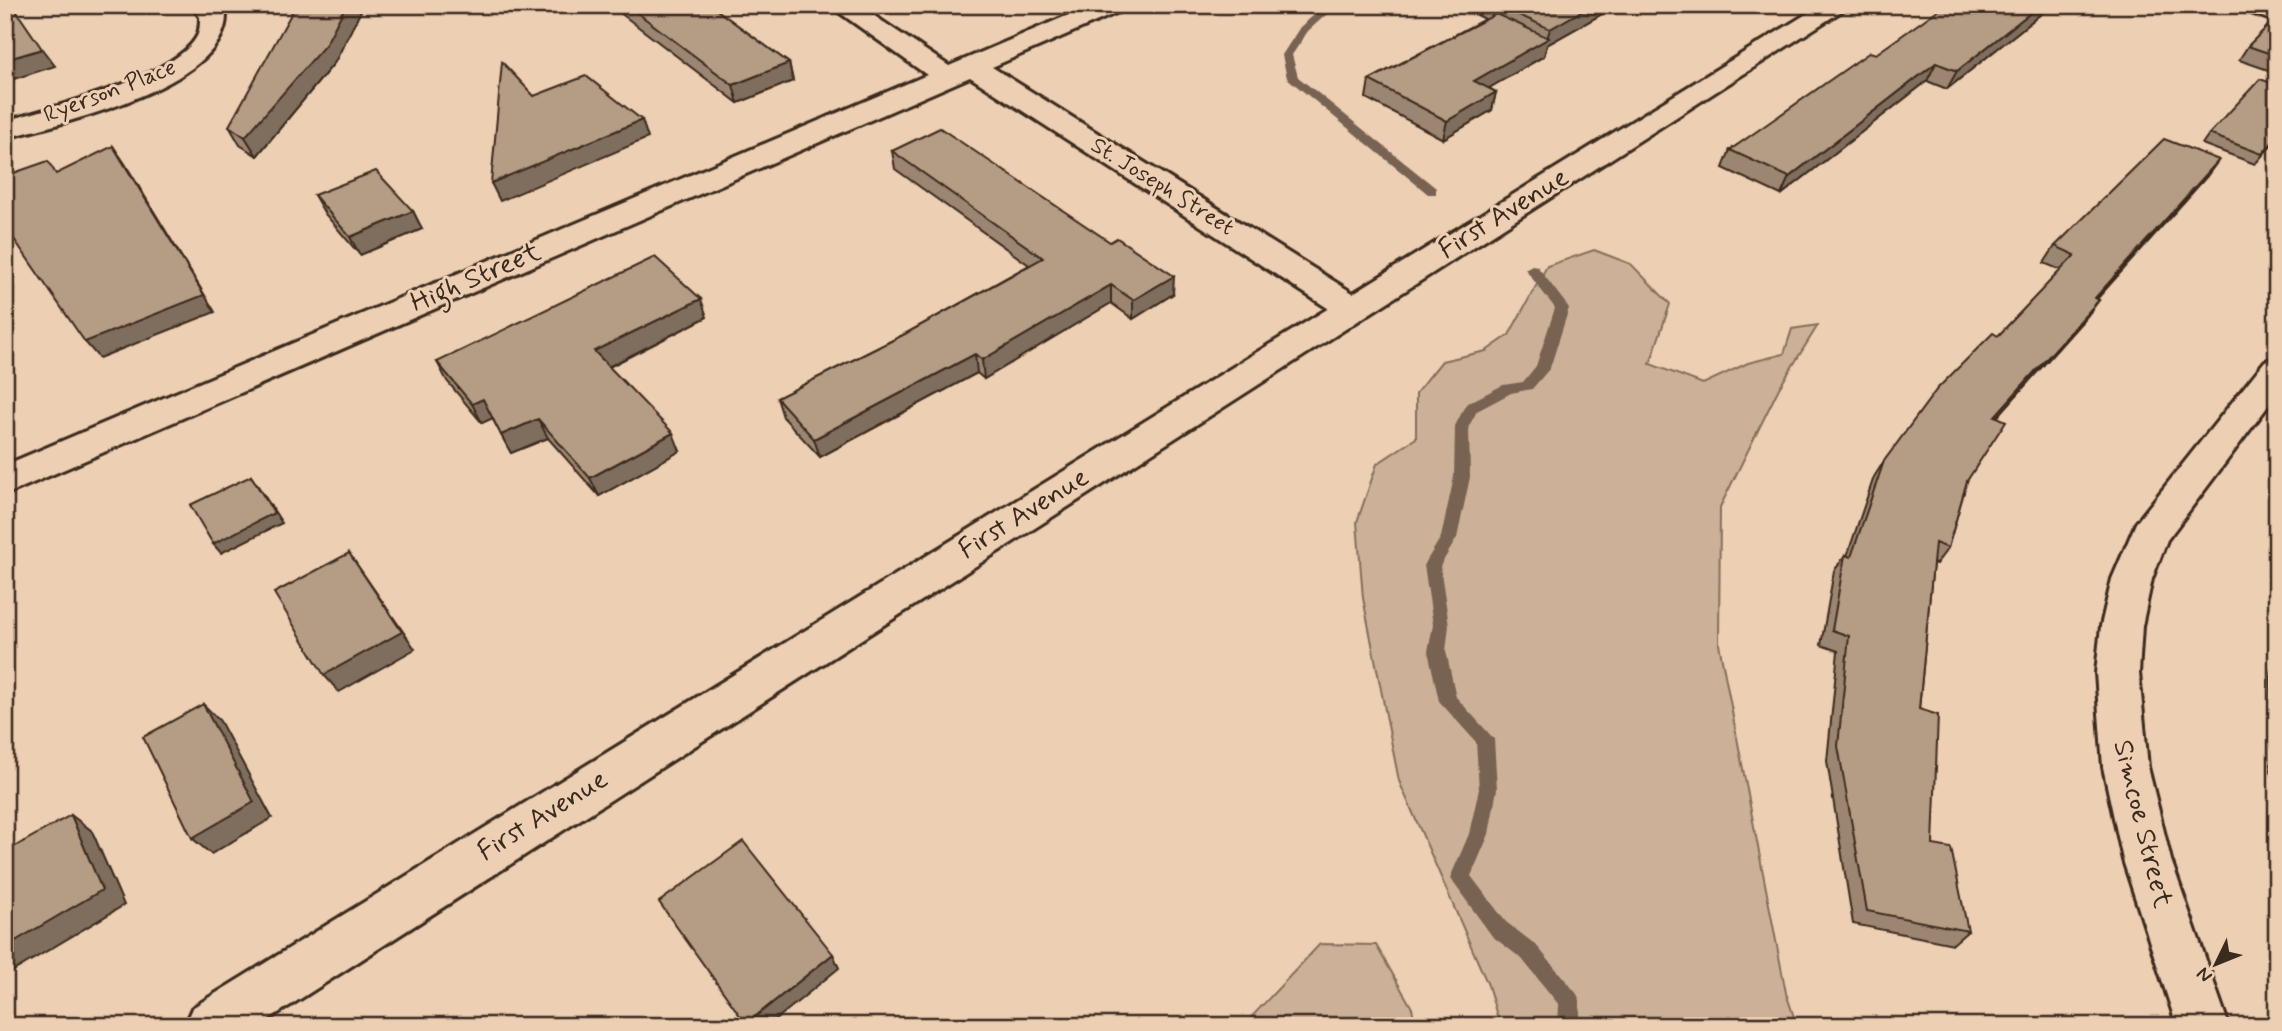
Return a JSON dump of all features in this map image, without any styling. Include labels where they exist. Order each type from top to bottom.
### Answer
[{"type":"street","name":"Ryerson Place","points":[[5,130],[120,93],[180,65],[195,55],[211,36],[213,16],[203,5]]},
{"type":"street","name":"St. Joseph Street","points":[[841,5],[959,71],[1352,308]]},
{"type":"street","name":"High Street","points":[[5,481],[1114,5]]},
{"type":"street","name":"First Avenue","points":[[210,1026],[1839,5]]},
{"type":"street","points":[[2251,5],[2277,14]]},
{"type":"street","name":"Simcoe Street","points":[[2203,1026],[2181,970],[2127,789],[2117,726],[2122,623],[2139,556],[2150,534],[2277,369]]},
{"type":"shaded area","points":[[1594,250],[1631,264],[1670,304],[1650,364],[1703,384],[1748,363],[1784,354],[1792,329],[1818,325],[1779,388],[1720,507],[1719,644],[1786,993],[1797,1026],[1500,1026],[1488,985],[1399,781],[1363,598],[1357,522],[1377,464],[1416,438],[1416,393],[1442,361],[1486,351],[1509,335],[1547,266]]},
{"type":"shaded area","points":[[1320,944],[1376,945],[1412,1008],[1416,1026],[1243,1026]]},
{"type":"building","points":[[5,5],[12,5],[42,49],[5,60]]},
{"type":"building","points":[[296,5],[346,5],[326,44],[245,137],[229,126]]},
{"type":"building","points":[[627,5],[710,5],[789,63],[733,85]]},
{"type":"building","points":[[1497,5],[1592,5],[1550,29]]},
{"type":"building","points":[[1945,5],[2040,5],[1957,71],[1936,63],[1789,177],[1730,150],[1870,52],[1876,54]]},
{"type":"building","points":[[1496,14],[1549,38],[1474,81],[1496,92],[1447,121],[1369,80]]},
{"type":"building","points":[[2277,17],[2277,56],[2248,46]]},
{"type":"building","points":[[502,62],[534,96],[586,76],[642,120],[491,183]]},
{"type":"building","points":[[2260,79],[2277,85],[2277,137],[2262,154],[2209,134]]},
{"type":"building","points":[[940,128],[1110,242],[1117,238],[1174,276],[1133,300],[1111,285],[982,360],[975,354],[814,439],[777,398],[903,335],[1043,258],[892,151]]},
{"type":"building","points":[[2164,139],[2219,160],[2095,298],[2099,300],[1995,416],[2006,421],[1967,481],[1948,548],[1935,543],[1919,709],[1938,715],[1933,845],[1951,848],[1968,931],[1867,911],[1838,746],[1849,636],[1832,630],[1845,555],[1851,557],[1884,461],[1937,389],[1993,333],[1998,336],[2075,255],[2055,246]]},
{"type":"building","points":[[113,146],[204,295],[85,342],[5,226],[5,176],[48,161],[56,174]]},
{"type":"building","points":[[376,171],[413,211],[350,237],[314,195]]},
{"type":"building","points":[[655,257],[701,299],[594,351],[673,433],[590,478],[538,419],[501,435],[483,399],[472,404],[437,362]]},
{"type":"building","points":[[251,476],[274,513],[213,544],[190,505]]},
{"type":"building","points":[[349,553],[402,632],[324,675],[274,593]]},
{"type":"building","points":[[203,704],[254,802],[192,838],[143,737]]},
{"type":"building","points":[[71,815],[102,890],[5,947],[5,852]]},
{"type":"building","points":[[743,841],[833,954],[746,1024],[659,902]]},
{"type":"waterway","points":[[1332,5],[1304,29],[1287,55],[1293,78],[1432,191]]},
{"type":"waterway","points":[[1532,269],[1562,308],[1543,368],[1527,386],[1508,389],[1471,408],[1462,426],[1462,477],[1449,538],[1432,565],[1441,625],[1437,651],[1448,701],[1485,739],[1488,789],[1479,834],[1460,878],[1499,929],[1529,952],[1570,1001],[1569,1026]]}]
